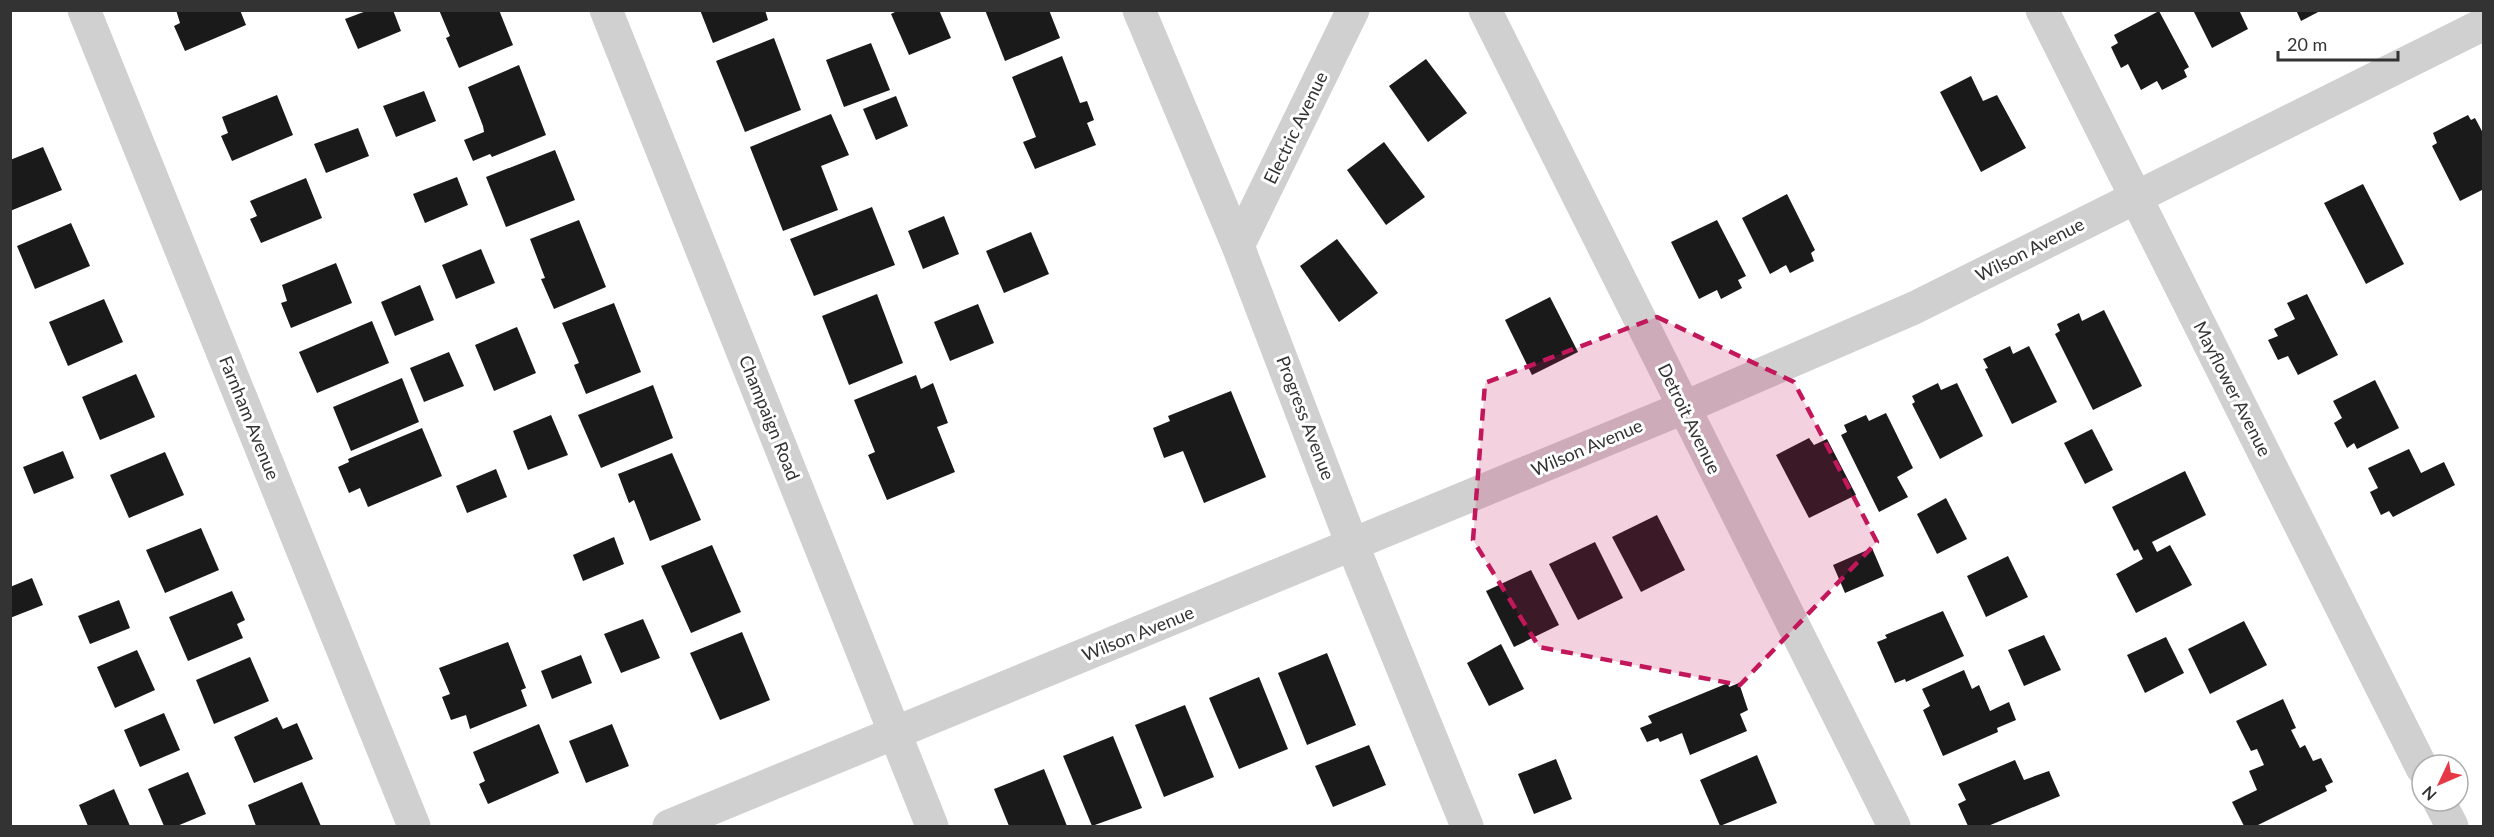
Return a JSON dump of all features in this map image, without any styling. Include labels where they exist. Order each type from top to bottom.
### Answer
[{"type":"street","name":"Farnham Avenue","points":[[84,10],[414,826]]},
{"type":"street","name":"Champaign Road","points":[[606,10],[932,826]]},
{"type":"street","name":"Progress Avenue","points":[[1139,10],[1239,246],[1352,544],[1467,826]]},
{"type":"street","name":"Electric Avenue","points":[[1239,246],[1353,10]]},
{"type":"street","name":"Detroit Avenue","points":[[1485,10],[1894,826]]},
{"type":"street","name":"Mayflower Avenue","points":[[2042,10],[2414,753]]},
{"type":"street","name":"Wilson Avenue","points":[[669,826],[1683,408],[1914,308],[2484,24]]},
{"type":"highlighted area","points":[[1657,317],[1794,382],[1877,542],[1740,685],[1539,647],[1473,540],[1485,383]]},
{"type":"building","points":[[176,10],[240,10],[246,25],[185,51],[174,26],[180,23]]},
{"type":"building","points":[[369,10],[393,10],[401,31],[358,49],[345,19]]},
{"type":"building","points":[[439,10],[499,10],[513,45],[459,68],[446,38],[450,36]]},
{"type":"building","points":[[700,10],[765,10],[768,20],[713,43]]},
{"type":"building","points":[[899,10],[939,10],[951,38],[909,55],[891,14]]},
{"type":"building","points":[[985,10],[1049,10],[1060,38],[1005,61]]},
{"type":"building","points":[[2193,10],[2239,10],[2248,29],[2212,48]]},
{"type":"building","points":[[2296,10],[2322,10],[2301,21]]},
{"type":"building","points":[[2159,11],[2189,67],[2184,70],[2187,77],[2162,90],[2157,81],[2141,90],[2128,64],[2121,68],[2111,47],[2118,43],[2114,35]]},
{"type":"building","points":[[774,38],[801,110],[745,132],[716,61]]},
{"type":"building","points":[[871,43],[890,90],[844,107],[826,60]]},
{"type":"building","points":[[1062,56],[1080,103],[1087,101],[1094,120],[1087,123],[1096,145],[1035,169],[1023,142],[1036,137],[1012,77]]},
{"type":"building","points":[[1426,59],[1467,113],[1428,142],[1389,86]]},
{"type":"building","points":[[519,65],[546,135],[492,157],[490,154],[473,161],[464,140],[484,132],[468,87]]},
{"type":"building","points":[[1971,76],[1983,101],[1997,95],[2026,148],[1981,172],[1940,92]]},
{"type":"building","points":[[424,91],[436,121],[396,137],[383,106]]},
{"type":"building","points":[[277,95],[293,135],[232,161],[221,136],[228,133],[222,117]]},
{"type":"building","points":[[896,96],[908,126],[876,140],[863,109]]},
{"type":"building","points":[[831,114],[849,155],[821,166],[838,210],[783,231],[750,147]]},
{"type":"building","points":[[2468,115],[2471,120],[2475,118],[2484,135],[2484,189],[2460,201],[2432,146],[2437,143],[2433,133]]},
{"type":"building","points":[[358,128],[369,156],[326,173],[314,144]]},
{"type":"building","points":[[1384,142],[1425,197],[1386,225],[1347,170]]},
{"type":"building","points":[[43,147],[62,190],[10,211],[10,160]]},
{"type":"building","points":[[555,150],[575,200],[506,227],[486,177]]},
{"type":"building","points":[[457,177],[468,205],[425,223],[413,194]]},
{"type":"building","points":[[306,178],[322,218],[261,243],[250,219],[257,216],[250,201]]},
{"type":"building","points":[[2363,184],[2404,264],[2366,284],[2324,203]]},
{"type":"building","points":[[1787,194],[1815,250],[1811,253],[1814,261],[1790,273],[1786,265],[1770,274],[1742,218]]},
{"type":"building","points":[[872,207],[895,265],[814,296],[790,239]]},
{"type":"building","points":[[944,216],[959,254],[923,269],[908,231]]},
{"type":"building","points":[[579,220],[606,287],[554,309],[541,279],[545,278],[530,239]]},
{"type":"building","points":[[1717,220],[1746,276],[1738,280],[1742,288],[1721,299],[1717,290],[1699,299],[1671,242]]},
{"type":"building","points":[[71,223],[90,266],[35,289],[17,246]]},
{"type":"building","points":[[1031,232],[1049,274],[1004,293],[986,251]]},
{"type":"building","points":[[1337,239],[1378,293],[1339,322],[1300,266]]},
{"type":"building","points":[[481,249],[495,283],[456,299],[442,265]]},
{"type":"building","points":[[336,263],[352,303],[291,328],[281,303],[287,301],[282,285]]},
{"type":"building","points":[[420,285],[434,320],[395,336],[381,302]]},
{"type":"building","points":[[877,294],[903,363],[849,385],[822,316]]},
{"type":"building","points":[[2307,294],[2338,355],[2298,375],[2288,356],[2278,360],[2268,340],[2278,336],[2274,329],[2295,319],[2287,303]]},
{"type":"building","points":[[1550,297],[1578,352],[1532,375],[1505,320]]},
{"type":"building","points":[[104,299],[123,342],[68,366],[49,322]]},
{"type":"building","points":[[614,303],[641,372],[586,394],[574,365],[579,363],[562,323]]},
{"type":"building","points":[[978,304],[994,343],[950,361],[934,322]]},
{"type":"building","points":[[2104,310],[2142,386],[2093,410],[2055,334],[2060,331],[2057,324],[2079,313],[2082,321]]},
{"type":"building","points":[[372,321],[389,363],[317,393],[299,352]]},
{"type":"building","points":[[517,327],[536,373],[494,391],[475,345]]},
{"type":"building","points":[[2010,346],[2013,354],[2029,346],[2057,402],[2012,424],[1985,369],[1988,368],[1983,359]]},
{"type":"building","points":[[449,352],[464,386],[424,402],[410,368]]},
{"type":"building","points":[[136,374],[155,417],[100,440],[82,397]]},
{"type":"building","points":[[916,375],[921,389],[933,383],[948,423],[937,427],[955,472],[887,500],[868,455],[875,452],[854,400]]},
{"type":"building","points":[[402,378],[419,422],[351,451],[333,407]]},
{"type":"building","points":[[2375,380],[2399,428],[2357,449],[2354,443],[2347,448],[2334,423],[2342,418],[2333,401]]},
{"type":"building","points":[[1938,383],[1941,390],[1957,383],[1983,436],[1940,459],[1912,404],[1915,402],[1912,396]]},
{"type":"building","points":[[653,385],[673,438],[601,468],[578,415]]},
{"type":"building","points":[[1231,391],[1266,477],[1204,503],[1183,451],[1164,458],[1153,428],[1170,421],[1168,416]]},
{"type":"building","points":[[1886,413],[1913,468],[1897,477],[1908,497],[1879,512],[1841,435],[1847,432],[1844,425],[1866,415],[1869,421]]},
{"type":"building","points":[[551,415],[568,455],[528,470],[513,431]]},
{"type":"building","points":[[422,428],[442,476],[368,507],[360,488],[349,493],[338,467],[349,462],[348,459]]},
{"type":"building","points":[[2092,429],[2113,470],[2085,484],[2064,443]]},
{"type":"building","points":[[1809,438],[1814,445],[1827,439],[1856,495],[1809,518],[1776,455]]},
{"type":"building","points":[[2409,449],[2421,473],[2444,462],[2455,485],[2393,517],[2389,511],[2381,515],[2370,492],[2378,488],[2368,468]]},
{"type":"building","points":[[63,451],[74,478],[34,494],[23,467]]},
{"type":"building","points":[[165,452],[184,495],[129,518],[110,475]]},
{"type":"building","points":[[672,453],[701,520],[650,541],[634,500],[629,503],[618,474]]},
{"type":"building","points":[[496,469],[507,497],[467,513],[456,486]]},
{"type":"building","points":[[2185,471],[2206,515],[2152,542],[2157,552],[2170,545],[2192,585],[2136,613],[2116,574],[2143,559],[2138,549],[2134,551],[2112,507]]},
{"type":"building","points":[[1946,498],[1967,539],[1937,554],[1917,514]]},
{"type":"building","points":[[1657,515],[1685,570],[1641,592],[1612,537]]},
{"type":"building","points":[[201,528],[219,570],[165,593],[146,550]]},
{"type":"building","points":[[614,537],[624,564],[583,581],[573,555]]},
{"type":"building","points":[[1595,542],[1623,598],[1578,620],[1549,564]]},
{"type":"building","points":[[712,545],[741,612],[691,633],[661,566]]},
{"type":"building","points":[[1872,548],[1884,576],[1845,593],[1833,565]]},
{"type":"building","points":[[2008,556],[2028,597],[1986,617],[1967,576]]},
{"type":"building","points":[[1531,570],[1559,625],[1514,647],[1486,591]]},
{"type":"building","points":[[32,578],[43,605],[10,618],[10,587]]},
{"type":"building","points":[[232,591],[245,620],[237,624],[243,638],[188,661],[169,617]]},
{"type":"building","points":[[119,600],[130,628],[90,644],[78,616]]},
{"type":"building","points":[[1943,611],[1964,656],[1906,682],[1905,679],[1895,683],[1877,642],[1887,638],[1885,635]]},
{"type":"building","points":[[643,619],[660,658],[621,673],[604,634]]},
{"type":"building","points":[[2244,621],[2267,665],[2210,694],[2188,649]]},
{"type":"building","points":[[742,632],[770,700],[720,720],[690,653]]},
{"type":"building","points":[[2044,635],[2061,670],[2024,686],[2008,650]]},
{"type":"building","points":[[2166,637],[2184,673],[2145,693],[2127,655]]},
{"type":"building","points":[[508,642],[526,688],[521,690],[527,706],[470,729],[466,715],[451,720],[442,697],[450,694],[439,668]]},
{"type":"building","points":[[1501,644],[1524,689],[1489,706],[1467,663]]},
{"type":"building","points":[[137,650],[155,690],[115,708],[97,667]]},
{"type":"building","points":[[1327,653],[1356,725],[1307,745],[1278,673]]},
{"type":"building","points":[[581,655],[592,683],[552,699],[541,671]]},
{"type":"building","points":[[250,657],[269,701],[214,724],[196,680]]},
{"type":"building","points":[[1964,670],[1972,689],[1979,685],[1990,711],[2009,702],[2016,720],[1997,728],[1998,732],[1943,756],[1923,710],[1930,706],[1922,689]]},
{"type":"building","points":[[1259,677],[1288,749],[1239,769],[1209,698]]},
{"type":"building","points":[[1728,683],[1729,687],[1739,683],[1748,710],[1740,714],[1747,731],[1690,755],[1682,733],[1660,742],[1658,738],[1647,742],[1640,728],[1652,723],[1648,716]]},
{"type":"building","points":[[2283,699],[2296,728],[2291,730],[2300,748],[2305,745],[2313,761],[2321,758],[2333,782],[2325,786],[2327,791],[2256,826],[2244,826],[2232,802],[2257,790],[2249,771],[2264,765],[2257,749],[2251,751],[2236,721]]},
{"type":"building","points":[[1185,705],[1214,777],[1164,797],[1135,725]]},
{"type":"building","points":[[164,713],[180,750],[140,767],[124,730]]},
{"type":"building","points":[[277,717],[283,729],[297,723],[313,759],[254,783],[234,737]]},
{"type":"building","points":[[539,724],[559,773],[488,804],[479,784],[485,781],[473,752]]},
{"type":"building","points":[[612,724],[629,766],[586,783],[569,741]]},
{"type":"building","points":[[1113,736],[1142,808],[1092,826],[1063,756]]},
{"type":"building","points":[[1369,745],[1386,785],[1333,807],[1315,766]]},
{"type":"building","points":[[1757,755],[1777,803],[1720,826],[1700,780]]},
{"type":"building","points":[[1556,759],[1572,799],[1534,814],[1518,774]]},
{"type":"building","points":[[2015,760],[2024,780],[2049,771],[2060,796],[1988,826],[1968,826],[1958,804],[1966,800],[1958,784]]},
{"type":"building","points":[[1044,769],[1067,826],[1009,826],[994,789]]},
{"type":"building","points":[[188,772],[206,814],[177,826],[164,826],[148,789]]},
{"type":"building","points":[[302,782],[321,826],[256,826],[248,805]]},
{"type":"building","points":[[114,789],[130,826],[88,826],[79,805]]}]
